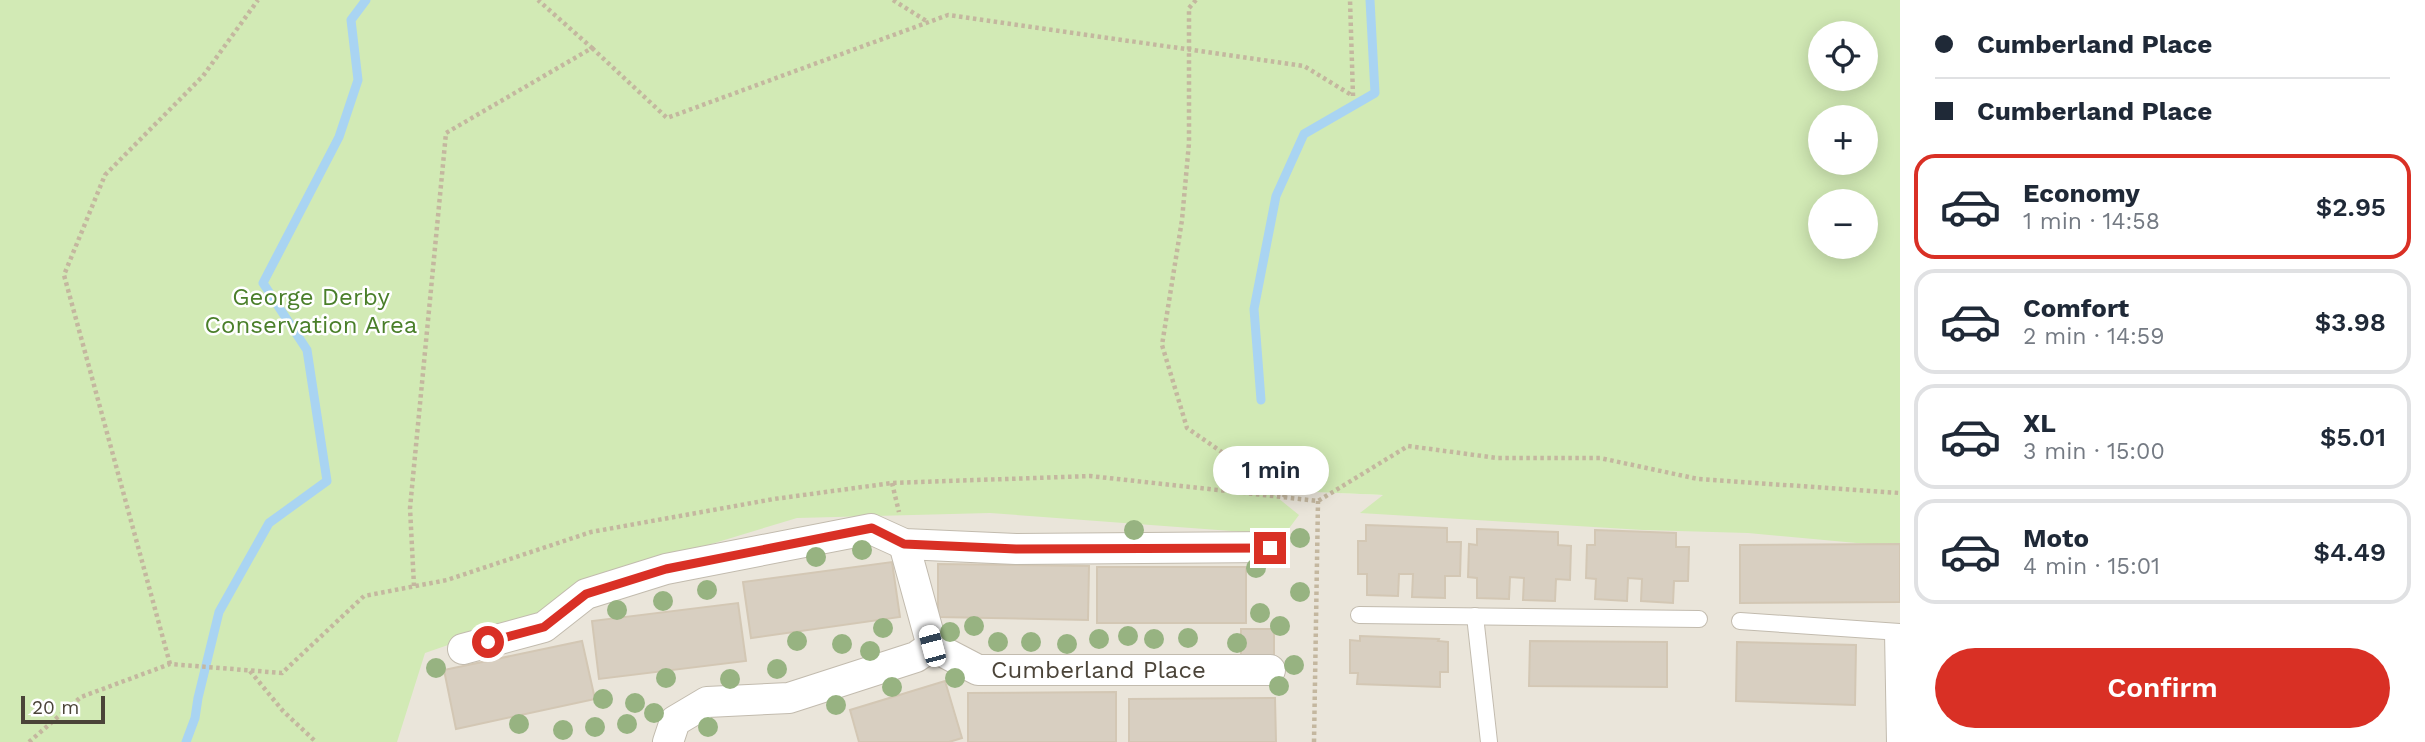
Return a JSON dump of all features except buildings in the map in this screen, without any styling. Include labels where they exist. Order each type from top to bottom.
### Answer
[{"type":"street","points":[[463,649],[544,627],[586,594],[666,569],[872,528],[904,544],[1016,549],[1270,548]]},
{"type":"street","points":[[668,742],[675,722],[707,702],[789,698],[916,657],[932,646],[904,544]]},
{"type":"street","name":"Cumberland Place","points":[[932,646],[978,670],[1270,670]]},
{"type":"lane","points":[[1359,615],[1699,619]]},
{"type":"lane","points":[[1475,616],[1489,742]]},
{"type":"lane","points":[[1740,621],[1896,632],[1895,742]]},
{"type":"path","points":[[170,664],[64,275],[105,174],[203,76],[258,0]]},
{"type":"path","points":[[538,0],[667,118],[948,15],[1304,66],[1353,96],[1350,0]]},
{"type":"path","points":[[893,0],[929,22]]},
{"type":"path","points":[[1196,0],[1189,8],[1189,143],[1182,220],[1162,345],[1187,428],[1288,498]]},
{"type":"path","points":[[414,586],[410,508],[446,133],[592,48]]},
{"type":"path","points":[[1314,742],[1318,502],[1408,446],[1497,458],[1600,458],[1698,479],[1900,493]]},
{"type":"path","points":[[892,483],[896,499]]},
{"type":"path","points":[[29,742],[82,697],[170,664],[222,668]]},
{"type":"path","points":[[249,670],[284,712],[316,742]]},
{"type":"shaded area","points":[[607,468],[1097,481],[1721,512],[1900,528],[1900,742],[367,742],[404,640]]},
{"type":"green space","name":"George Derby Conservation Area","points":[[0,0],[1900,0],[1900,547],[1748,533],[1643,530],[1360,513],[1383,495],[1268,490],[1299,515],[1284,535],[990,513],[797,518],[576,585],[540,613],[425,653],[397,742],[0,742]]},
{"type":"waterway","points":[[186,742],[195,718],[219,612],[269,523],[327,481],[307,350],[263,283],[339,137],[358,80],[351,20],[366,0]]},
{"type":"waterway","points":[[1261,400],[1254,309],[1276,196],[1304,134],[1375,93],[1370,0]]},
{"type":"route","points":[[488,642],[544,627],[586,594],[666,569],[872,528],[904,544],[1016,549],[1270,548]]}]
